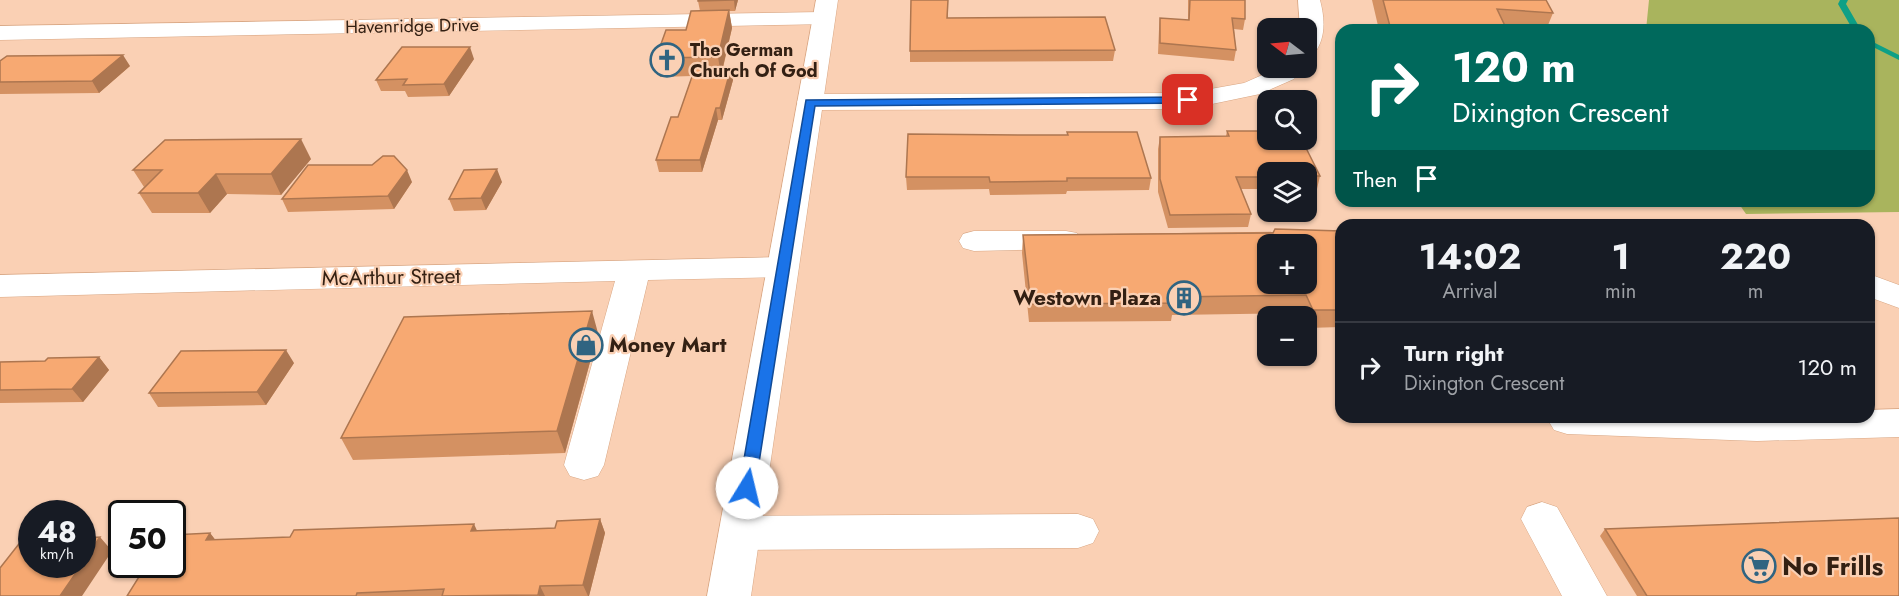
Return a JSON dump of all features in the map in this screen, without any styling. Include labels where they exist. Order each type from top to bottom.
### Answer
[{"type":"street","points":[[1309,0],[1314,18]]},
{"type":"street","points":[[729,596],[825,10]]},
{"type":"street","name":"Havenridge Drive","points":[[0,33],[825,10]]},
{"type":"street","points":[[810,102],[1188,100],[1251,89],[1277,78]]},
{"type":"street","points":[[974,240],[1093,240]]},
{"type":"street","name":"McArthur Street","points":[[0,286],[782,267]]},
{"type":"street","points":[[584,465],[634,271]]},
{"type":"street","points":[[1875,287],[1899,297]]},
{"type":"street","points":[[1648,423],[1757,427],[1829,423]]},
{"type":"street","points":[[1542,519],[1585,596]]},
{"type":"street","points":[[740,532],[1078,531]]},
{"type":"green space","points":[[1649,0],[1899,0],[1899,212],[1746,214],[1741,207],[1875,207],[1875,24],[1647,24]]},
{"type":"building","points":[[911,0],[948,0],[947,18],[1105,17],[1115,50],[910,51]]},
{"type":"building","points":[[1190,0],[1245,0],[1245,19],[1232,18],[1236,50],[1160,43],[1160,18],[1189,20]]},
{"type":"building","points":[[1383,0],[1546,0],[1553,13],[1497,9],[1504,24],[1389,24]]},
{"type":"building","points":[[729,10],[718,57],[656,58],[666,30],[686,30],[691,11]]},
{"type":"building","points":[[402,47],[470,47],[444,84],[403,85],[407,79],[376,80]]},
{"type":"building","points":[[123,55],[92,81],[0,82],[0,61],[7,56]]},
{"type":"building","points":[[695,68],[731,68],[720,108],[716,108],[700,160],[656,160],[671,117],[678,117]]},
{"type":"building","points":[[1227,131],[1257,131],[1257,150],[1307,150],[1313,162],[1257,162],[1257,177],[1236,177],[1251,214],[1170,215],[1160,179],[1160,137],[1229,136]]},
{"type":"building","points":[[1067,132],[1137,132],[1151,178],[1067,178],[1067,181],[990,182],[989,177],[906,177],[908,134],[1068,135]]},
{"type":"building","points":[[301,139],[271,174],[216,174],[198,193],[139,193],[162,170],[133,170],[165,140]]},
{"type":"building","points":[[383,156],[394,156],[407,170],[388,196],[282,199],[308,165],[372,165]]},
{"type":"building","points":[[497,169],[481,198],[449,199],[464,170]]},
{"type":"building","name":"Westown Plaza","points":[[1275,229],[1335,231],[1335,310],[1317,310],[1317,306],[1311,306],[1306,295],[1173,297],[1174,303],[1031,304],[1023,235],[1273,233]]},
{"type":"building","points":[[592,311],[557,431],[341,438],[404,317]]},
{"type":"building","points":[[286,350],[257,392],[149,393],[181,351]]},
{"type":"building","points":[[99,357],[72,389],[0,390],[0,362]]},
{"type":"building","name":"No Frills","points":[[1899,518],[1899,596],[1647,596],[1605,529]]},
{"type":"building","points":[[600,519],[583,585],[540,586],[538,595],[442,596],[444,589],[357,593],[356,596],[127,596],[138,578],[186,578],[186,534],[210,533],[206,540],[290,537],[294,530],[474,524],[471,531],[555,528],[557,521]]},
{"type":"building","points":[[18,545],[18,578],[72,578],[60,596],[0,596],[0,568]]},
{"type":"waterway","points":[[1844,0],[1842,4],[1854,24]]},
{"type":"waterway","points":[[1875,45],[1899,58]]},
{"type":"place","name":"The German Church Of God","points":[[667,60]]},
{"type":"place","name":"Westown Plaza","points":[[1184,298]]},
{"type":"place","name":"Money Mart","points":[[586,345]]},
{"type":"place","name":"No Frills","points":[[1759,566]]},
{"type":"route","points":[[747,488],[810,102],[1188,100]]}]
